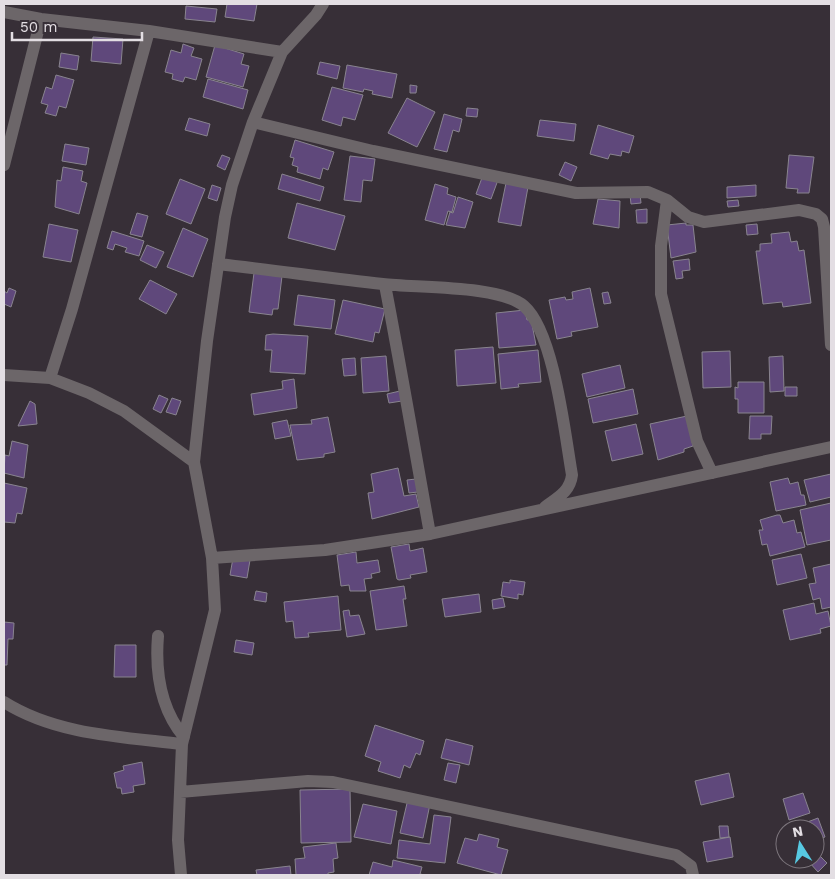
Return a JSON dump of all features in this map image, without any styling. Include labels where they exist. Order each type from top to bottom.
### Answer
[{"type":"street","points":[[181,875],[178,840],[183,741],[216,610],[212,558],[194,462],[218,264],[232,185],[253,122],[282,52],[316,15],[323,4]]},
{"type":"street","points":[[4,12],[41,19],[149,31],[282,52]]},
{"type":"street","points":[[4,165],[41,19]]},
{"type":"street","points":[[50,378],[72,308],[149,31]]},
{"type":"street","points":[[253,122],[373,151],[576,193],[648,192],[667,200],[688,217],[704,222],[800,210],[816,214],[822,219],[824,227],[831,346]]},
{"type":"street","points":[[667,200],[661,246],[661,294],[697,441],[712,473]]},
{"type":"street","points":[[218,264],[386,285],[492,294],[523,305],[533,317],[555,374],[572,475],[571,485],[566,492],[541,510]]},
{"type":"street","points":[[386,285],[405,382],[410,429],[430,534]]},
{"type":"street","points":[[4,375],[50,378],[89,393],[124,411],[194,462]]},
{"type":"street","points":[[212,558],[325,550],[430,534],[831,447]]},
{"type":"street","points":[[158,636],[157,658],[161,691],[170,717],[183,741]]},
{"type":"street","points":[[4,702],[49,723],[98,733],[183,741]]},
{"type":"street","points":[[180,792],[308,780],[348,784],[456,806],[523,824],[676,855],[691,866],[693,875]]},
{"type":"building","points":[[227,4],[257,4],[254,21],[225,17]]},
{"type":"building","points":[[186,6],[217,9],[215,22],[185,19]]},
{"type":"building","points":[[93,37],[123,39],[121,64],[91,61]]},
{"type":"building","points":[[183,44],[194,48],[191,56],[202,59],[196,80],[185,77],[183,82],[172,79],[173,74],[165,72],[171,50],[181,53]]},
{"type":"building","points":[[215,45],[244,54],[241,64],[249,66],[243,87],[206,77]]},
{"type":"building","points":[[61,53],[79,56],[77,70],[59,67]]},
{"type":"building","points":[[320,62],[340,66],[337,79],[317,74]]},
{"type":"building","points":[[347,65],[397,74],[392,98],[372,94],[373,91],[364,89],[363,92],[343,88]]},
{"type":"building","points":[[56,75],[74,80],[66,108],[59,106],[56,116],[45,113],[48,105],[41,103],[46,87],[52,89]]},
{"type":"building","points":[[208,79],[248,90],[243,109],[203,97]]},
{"type":"building","points":[[410,85],[417,86],[416,93],[410,93]]},
{"type":"building","points":[[332,87],[363,95],[355,120],[343,117],[341,126],[322,120]]},
{"type":"building","points":[[407,98],[435,112],[417,147],[388,133]]},
{"type":"building","points":[[467,108],[478,109],[477,117],[466,116]]},
{"type":"building","points":[[444,114],[462,119],[459,132],[453,130],[447,152],[434,149]]},
{"type":"building","points":[[189,118],[210,124],[207,136],[185,130]]},
{"type":"building","points":[[540,120],[576,124],[574,141],[537,136]]},
{"type":"building","points":[[598,125],[634,136],[629,153],[622,151],[621,156],[610,154],[608,159],[590,154]]},
{"type":"building","points":[[295,140],[334,152],[328,170],[323,168],[320,179],[297,172],[298,167],[292,165],[294,158],[290,157]]},
{"type":"building","points":[[65,144],[89,148],[86,165],[62,161]]},
{"type":"building","points":[[222,155],[230,158],[225,170],[217,166]]},
{"type":"building","points":[[789,155],[814,157],[809,193],[797,193],[798,189],[786,188]]},
{"type":"building","points":[[350,156],[375,159],[372,181],[363,180],[361,202],[344,200]]},
{"type":"building","points":[[565,162],[577,167],[571,181],[559,175]]},
{"type":"building","points":[[63,167],[83,171],[81,181],[87,183],[79,214],[55,207],[57,180],[61,181]]},
{"type":"building","points":[[282,174],[324,187],[320,201],[278,189]]},
{"type":"building","points":[[483,175],[498,180],[491,199],[476,194]]},
{"type":"building","points":[[180,179],[205,189],[191,224],[166,214]]},
{"type":"building","points":[[506,183],[528,187],[521,226],[498,222]]},
{"type":"building","points":[[435,184],[448,188],[447,194],[456,197],[452,212],[448,211],[444,225],[425,220]]},
{"type":"building","points":[[212,185],[221,188],[217,201],[208,198]]},
{"type":"building","points":[[756,185],[756,196],[727,198],[727,187]]},
{"type":"building","points":[[640,194],[641,203],[631,204],[630,195]]},
{"type":"building","points":[[458,197],[473,202],[465,228],[446,225],[450,212],[453,213]]},
{"type":"building","points":[[598,199],[620,201],[619,228],[593,224]]},
{"type":"building","points":[[738,200],[739,206],[728,207],[727,201]]},
{"type":"building","points":[[297,203],[345,216],[335,250],[288,238]]},
{"type":"building","points":[[647,209],[647,223],[637,223],[636,210]]},
{"type":"building","points":[[137,213],[148,216],[142,237],[130,234]]},
{"type":"building","points":[[686,223],[686,225],[693,225],[696,252],[671,258],[667,225]]},
{"type":"building","points":[[49,224],[78,230],[71,262],[43,257]]},
{"type":"building","points":[[757,224],[758,234],[747,235],[746,225]]},
{"type":"building","points":[[183,228],[208,239],[193,277],[167,267]]},
{"type":"building","points":[[112,231],[144,241],[139,256],[125,252],[127,248],[115,244],[113,250],[107,248]]},
{"type":"building","points":[[789,232],[791,242],[797,241],[799,251],[804,250],[811,303],[783,307],[782,302],[763,304],[756,251],[760,251],[760,244],[772,243],[771,234]]},
{"type":"building","points":[[147,245],[164,252],[156,268],[140,260]]},
{"type":"building","points":[[689,259],[690,270],[682,271],[683,278],[676,279],[673,261]]},
{"type":"building","points":[[254,273],[282,276],[278,309],[273,309],[272,315],[249,312]]},
{"type":"building","points":[[150,280],[177,294],[166,314],[139,299]]},
{"type":"building","points":[[9,288],[16,291],[11,307],[4,304],[4,291],[7,293]]},
{"type":"building","points":[[590,288],[598,327],[571,332],[572,336],[557,339],[549,300],[565,297],[566,300],[573,299],[572,292]]},
{"type":"building","points":[[608,292],[611,303],[604,304],[602,293]]},
{"type":"building","points":[[298,295],[335,300],[331,329],[294,325]]},
{"type":"building","points":[[343,300],[385,309],[379,333],[375,332],[373,342],[335,334]]},
{"type":"building","points":[[525,310],[527,320],[531,319],[536,345],[499,348],[496,313]]},
{"type":"building","points":[[266,335],[308,336],[305,374],[270,372],[272,350],[265,350]]},
{"type":"building","points":[[493,347],[496,383],[457,386],[455,350]]},
{"type":"building","points":[[538,350],[541,382],[518,384],[519,387],[501,389],[498,354]]},
{"type":"building","points":[[730,351],[731,387],[703,388],[702,352]]},
{"type":"building","points":[[386,356],[389,391],[363,393],[361,358]]},
{"type":"building","points":[[783,356],[784,391],[770,392],[769,357]]},
{"type":"building","points":[[355,358],[356,375],[344,376],[342,359]]},
{"type":"building","points":[[620,365],[625,388],[587,397],[582,374]]},
{"type":"building","points":[[294,379],[297,408],[254,415],[251,394],[283,389],[282,381]]},
{"type":"building","points":[[738,382],[764,382],[764,413],[738,413],[738,399],[735,399],[735,387],[738,388]]},
{"type":"building","points":[[785,387],[797,387],[797,396],[785,396]]},
{"type":"building","points":[[633,389],[638,414],[593,423],[588,399]]},
{"type":"building","points":[[400,391],[402,401],[389,403],[387,394]]},
{"type":"building","points":[[159,395],[168,399],[161,413],[153,409]]},
{"type":"building","points":[[172,398],[181,401],[176,415],[166,412]]},
{"type":"building","points":[[30,401],[35,404],[37,424],[18,426]]},
{"type":"building","points":[[687,416],[693,446],[684,449],[684,452],[658,460],[650,424]]},
{"type":"building","points":[[750,416],[772,416],[771,434],[761,434],[761,439],[749,439]]},
{"type":"building","points":[[328,417],[335,452],[324,454],[324,457],[297,460],[290,425],[312,424],[311,420]]},
{"type":"building","points":[[287,420],[291,436],[275,439],[272,423]]},
{"type":"building","points":[[636,424],[643,454],[612,461],[605,431]]},
{"type":"building","points":[[12,441],[28,445],[24,478],[4,473],[5,455],[9,456]]},
{"type":"building","points":[[398,468],[404,496],[416,494],[419,507],[372,519],[368,493],[374,492],[371,474]]},
{"type":"building","points":[[831,474],[831,497],[810,502],[804,480]]},
{"type":"building","points":[[788,478],[790,484],[798,482],[806,505],[776,511],[770,482]]},
{"type":"building","points":[[416,479],[418,492],[409,493],[407,480]]},
{"type":"building","points":[[4,483],[27,488],[22,514],[17,513],[15,523],[4,522]]},
{"type":"building","points":[[831,503],[831,540],[807,545],[800,510]]},
{"type":"building","points":[[780,515],[783,523],[794,520],[797,533],[801,532],[805,547],[770,556],[767,544],[762,545],[759,530],[763,530],[760,520]]},
{"type":"building","points":[[409,544],[410,551],[423,548],[427,572],[410,575],[411,578],[399,580],[397,579],[391,547]]},
{"type":"building","points":[[356,552],[357,563],[378,560],[380,572],[371,574],[372,578],[364,579],[366,591],[350,591],[349,585],[341,586],[337,555]]},
{"type":"building","points":[[801,554],[807,578],[777,585],[772,560]]},
{"type":"building","points":[[233,558],[250,560],[247,578],[230,575]]},
{"type":"building","points":[[831,564],[831,607],[822,609],[820,598],[813,600],[809,584],[816,583],[813,568]]},
{"type":"building","points":[[510,580],[525,582],[523,595],[518,594],[518,599],[501,596],[503,582],[510,583]]},
{"type":"building","points":[[404,586],[406,599],[403,599],[407,626],[376,630],[370,591]]},
{"type":"building","points":[[256,591],[267,593],[266,602],[254,600]]},
{"type":"building","points":[[479,594],[481,612],[445,617],[442,599]]},
{"type":"building","points":[[338,596],[341,630],[308,633],[309,637],[295,638],[293,621],[286,622],[284,602]]},
{"type":"building","points":[[503,598],[505,607],[493,609],[492,600]]},
{"type":"building","points":[[814,603],[816,614],[828,611],[831,626],[820,629],[821,633],[790,640],[783,610]]},
{"type":"building","points":[[349,610],[350,616],[359,615],[365,634],[347,637],[343,611]]},
{"type":"building","points":[[4,622],[14,623],[13,639],[8,639],[7,665],[4,665]]},
{"type":"building","points":[[236,640],[254,643],[252,655],[234,652]]},
{"type":"building","points":[[115,645],[136,645],[136,677],[114,677]]},
{"type":"building","points":[[375,725],[424,741],[420,755],[416,753],[410,768],[404,765],[400,778],[378,771],[381,762],[365,756]]},
{"type":"building","points":[[446,739],[473,746],[469,765],[441,758]]},
{"type":"building","points":[[142,762],[145,784],[133,786],[134,792],[122,794],[121,788],[117,788],[114,773],[124,770],[123,766]]},
{"type":"building","points":[[448,763],[460,765],[456,783],[444,780]]},
{"type":"building","points":[[729,773],[734,797],[701,805],[695,781]]},
{"type":"building","points":[[350,789],[351,842],[301,843],[300,790]]},
{"type":"building","points":[[803,793],[810,813],[789,819],[783,799]]},
{"type":"building","points":[[408,799],[430,804],[423,838],[400,833]]},
{"type":"building","points":[[363,804],[397,811],[391,844],[354,837]]},
{"type":"building","points":[[434,815],[451,817],[445,863],[397,858],[399,840],[430,844]]},
{"type":"building","points":[[719,826],[728,826],[729,837],[720,838]]},
{"type":"building","points":[[479,834],[499,839],[497,847],[508,850],[501,875],[457,863],[465,838],[477,841]]},
{"type":"building","points":[[730,837],[733,857],[707,862],[703,842]]},
{"type":"building","points":[[336,843],[338,858],[333,859],[334,872],[328,873],[328,875],[296,875],[295,859],[305,858],[303,847]]},
{"type":"building","points":[[393,860],[422,867],[420,874],[425,875],[369,875],[373,862],[392,867]]},
{"type":"building","points":[[290,866],[291,875],[257,875],[256,870]]}]
